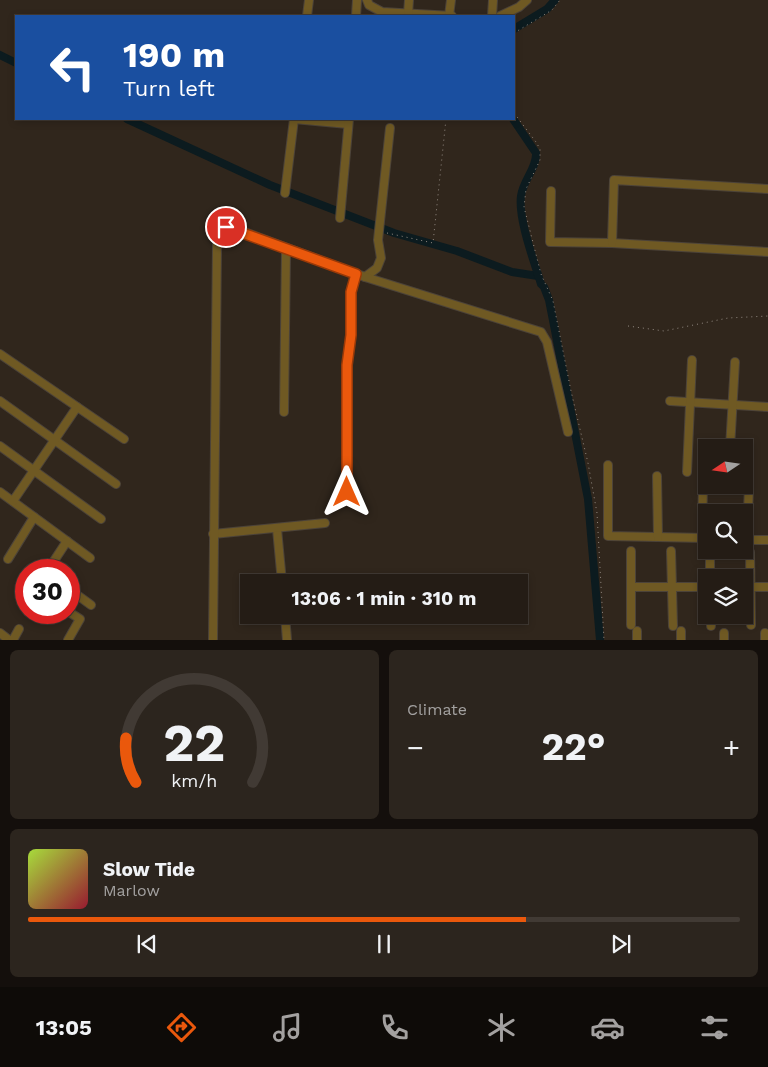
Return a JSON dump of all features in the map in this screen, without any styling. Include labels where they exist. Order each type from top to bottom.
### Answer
[{"type":"street","points":[[307,15],[309,0]]},
{"type":"street","points":[[356,15],[357,0]]},
{"type":"street","points":[[367,0],[369,5],[382,12],[430,15]]},
{"type":"street","points":[[408,14],[409,0]]},
{"type":"street","points":[[451,0],[451,15]]},
{"type":"street","points":[[492,15],[493,0]]},
{"type":"street","points":[[502,15],[519,7],[527,0]]},
{"type":"street","points":[[285,193],[294,120]]},
{"type":"street","points":[[312,120],[349,122],[340,218]]},
{"type":"street","points":[[365,277],[379,265],[381,255],[378,240],[390,128]]},
{"type":"street","points":[[612,243],[614,180],[768,189]]},
{"type":"street","points":[[551,191],[550,242],[612,243],[768,252]]},
{"type":"street","points":[[213,640],[218,235],[224,228],[231,227],[356,274],[541,332],[548,342],[568,432]]},
{"type":"street","points":[[284,412],[286,249]]},
{"type":"street","points":[[347,492],[347,365],[350,340],[351,292],[356,274]]},
{"type":"street","points":[[0,354],[124,440]]},
{"type":"street","points":[[687,472],[692,360]]},
{"type":"street","points":[[731,439],[735,362]]},
{"type":"street","points":[[0,401],[116,484]]},
{"type":"street","points":[[670,401],[768,407]]},
{"type":"street","points":[[13,501],[77,408]]},
{"type":"street","points":[[0,446],[101,519]]},
{"type":"street","points":[[608,465],[608,536],[698,538]]},
{"type":"street","points":[[657,476],[658,537]]},
{"type":"street","points":[[1,496],[13,501],[90,558]]},
{"type":"street","points":[[8,559],[34,517]]},
{"type":"street","points":[[213,534],[325,523]]},
{"type":"street","points":[[277,528],[281,574]]},
{"type":"street","points":[[753,540],[768,540]]},
{"type":"street","points":[[55,559],[67,541]]},
{"type":"street","points":[[631,550],[631,625]]},
{"type":"street","points":[[672,551],[673,626]]},
{"type":"street","points":[[631,587],[698,587]]},
{"type":"street","points":[[753,587],[768,587]]},
{"type":"street","points":[[80,597],[91,605]]},
{"type":"street","points":[[68,640],[77,624]]},
{"type":"street","points":[[286,624],[287,640]]},
{"type":"street","points":[[13,640],[19,629]]},
{"type":"street","points":[[0,633],[9,640]]},
{"type":"path","points":[[515,32],[552,10],[560,0]]},
{"type":"path","points":[[515,114],[540,149],[540,160],[526,189],[524,207],[541,274],[552,296],[588,464],[596,513],[604,640]]},
{"type":"path","points":[[379,231],[433,243],[446,120]]},
{"type":"path","points":[[628,326],[664,331],[728,318],[768,316]]},
{"type":"waterway","points":[[515,28],[547,9],[555,0]]},
{"type":"waterway","points":[[0,55],[15,62]]},
{"type":"waterway","points":[[129,120],[270,185],[394,233],[457,251],[512,272],[538,276]]},
{"type":"waterway","points":[[514,120],[536,153],[534,164],[522,190],[522,216],[527,240],[541,284],[549,300],[588,499],[600,640]]},
{"type":"route","points":[[226,227],[231,227],[356,274],[351,292],[351,335],[347,365],[347,492]]}]
